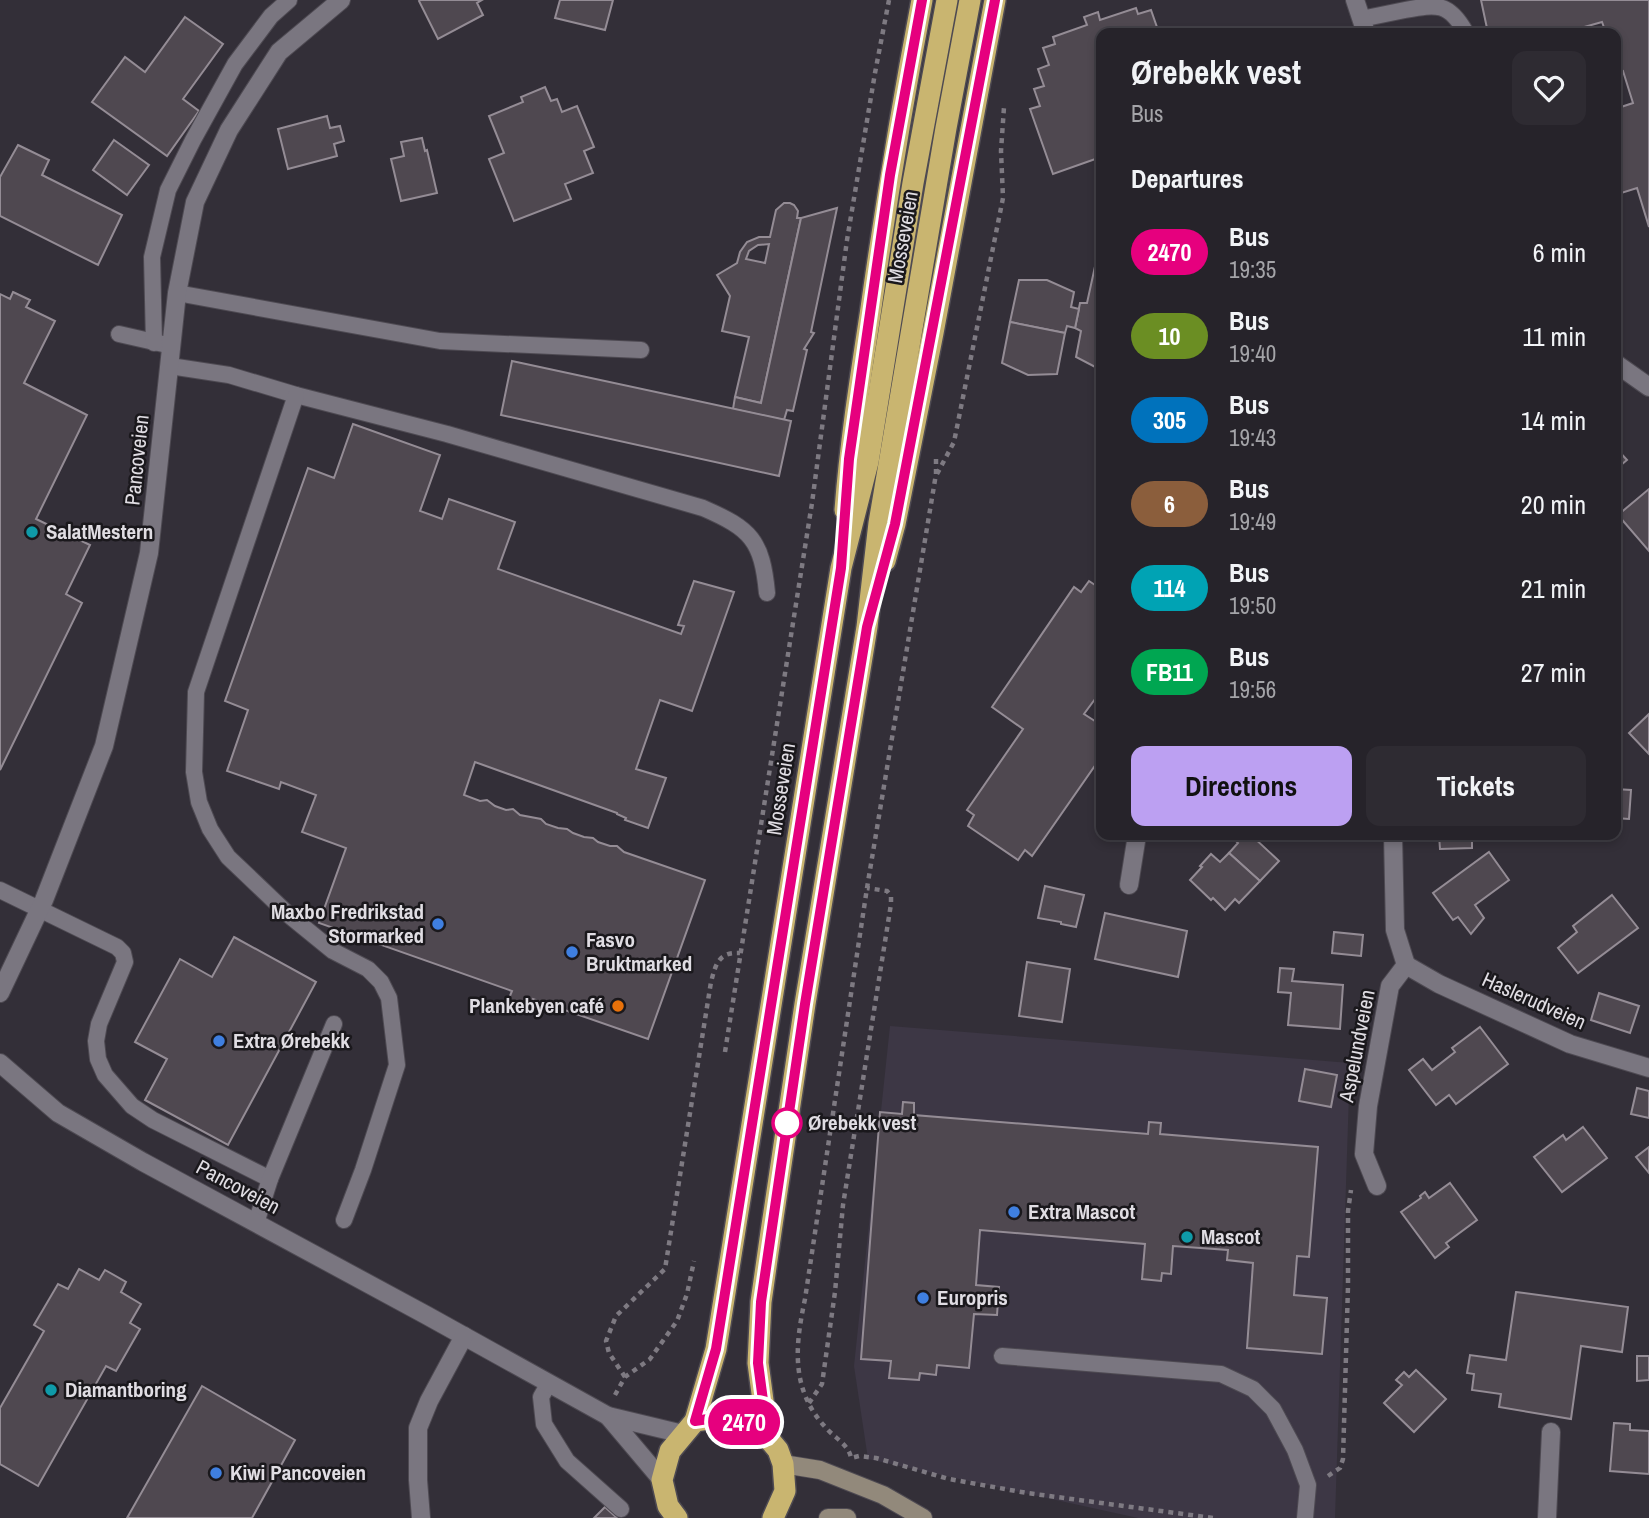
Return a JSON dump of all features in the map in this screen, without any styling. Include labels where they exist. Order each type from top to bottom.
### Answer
[{"type":"highway","points":[[841,568],[849,459],[890,175],[922,0]]},
{"type":"highway","name":"Mosseveien","points":[[662,1480],[670,1451],[689,1427],[716,1349],[841,568],[868,462],[947,0]]},
{"type":"highway","name":"Mosseveien","points":[[768,1438],[758,1363],[761,1302],[805,1004],[867,627],[879,523],[970,0]]},
{"type":"highway","points":[[867,627],[895,524],[995,0]]},
{"type":"highway","points":[[689,1427],[721,1417],[743,1422],[768,1438],[778,1450],[783,1464],[785,1491],[773,1518]]},
{"type":"highway","points":[[662,1480],[668,1506],[677,1518]]},
{"type":"main road","points":[[783,1464],[820,1470],[883,1495],[923,1518]]},
{"type":"main road","points":[[828,1518],[847,1518]]},
{"type":"street","name":"Pancoveien","points":[[0,993],[40,909],[104,746],[149,553],[177,293],[195,202],[229,130],[279,52],[341,0]]},
{"type":"street","points":[[1355,0],[1363,26]]},
{"type":"street","points":[[1621,367],[1649,387]]},
{"type":"street","points":[[1129,885],[1136,840]]},
{"type":"street","points":[[1393,840],[1395,930],[1406,965]]},
{"type":"street","name":"Haslerudveien","points":[[1406,965],[1439,984],[1570,1044],[1649,1068]]},
{"type":"street","name":"Aspelundveien","points":[[1377,1186],[1364,1154],[1367,1106],[1390,986],[1406,965]]},
{"type":"street","name":"Pancoveien","points":[[0,1063],[58,1113],[608,1416]]},
{"type":"street","points":[[421,1518],[418,1428],[429,1401],[464,1336]]},
{"type":"street","points":[[608,1416],[689,1427]]},
{"type":"street","points":[[608,1416],[662,1480]]},
{"type":"street","points":[[1546,1518],[1552,1432]]},
{"type":"lane","points":[[153,342],[152,257],[168,190],[235,64],[271,16],[289,0]]},
{"type":"lane","points":[[1363,26],[1432,5],[1445,9],[1458,19],[1463,28]]},
{"type":"lane","points":[[177,293],[440,341],[640,350]]},
{"type":"lane","points":[[119,334],[172,345]]},
{"type":"lane","points":[[170,366],[229,375],[703,508],[727,518],[744,529],[753,540],[760,552],[767,593]]},
{"type":"lane","points":[[296,395],[196,692],[194,772],[199,802],[210,830],[228,857],[290,916],[333,951],[368,969],[381,982],[389,998],[397,1065],[344,1220]]},
{"type":"lane","points":[[0,890],[117,947],[123,953],[125,962],[99,1024],[96,1041],[105,1075],[132,1106],[153,1120],[270,1179]]},
{"type":"lane","points":[[256,1223],[270,1179],[334,1024]]},
{"type":"lane","points":[[1002,1356],[1221,1374],[1253,1389],[1273,1409],[1295,1450],[1308,1485],[1305,1518]]},
{"type":"lane","points":[[549,1383],[541,1396],[544,1424],[567,1461],[621,1509]]},
{"type":"path","points":[[725,1052],[812,503],[847,240],[874,73],[889,0]]},
{"type":"path","points":[[1004,101],[1001,151],[1003,198],[954,442],[936,474],[867,888],[805,1299],[797,1334],[800,1383],[819,1420],[850,1453],[851,1458],[876,1458],[949,1479],[1027,1493],[1213,1518]]},
{"type":"path","points":[[809,1403],[822,1384],[844,1205],[891,904],[887,891],[867,888]]},
{"type":"path","points":[[625,1377],[609,1353],[606,1341],[617,1316],[665,1269],[711,982],[716,964],[723,956],[740,953]]},
{"type":"path","points":[[1308,1485],[1340,1468],[1343,1459],[1348,1211],[1354,1172],[1364,1154]]},
{"type":"path","points":[[608,1416],[617,1390],[625,1377],[650,1359],[677,1321],[687,1294],[694,1261]]},
{"type":"shaded area","points":[[890,1026],[1350,1063],[1335,1518],[1138,1518],[868,1459],[854,1366]]},
{"type":"building","points":[[420,0],[482,0],[477,3],[483,15],[438,39]]},
{"type":"building","points":[[560,0],[613,0],[605,30],[555,18]]},
{"type":"building","points":[[1481,0],[1649,0],[1649,227],[1637,188],[1621,193],[1621,107],[1633,103],[1623,71],[1621,72],[1621,28],[1604,28],[1602,22],[1581,28],[1487,28]]},
{"type":"building","points":[[1136,8],[1138,14],[1151,10],[1157,28],[1096,28],[1096,159],[1053,174],[1030,109],[1040,106],[1034,89],[1044,86],[1038,69],[1049,65],[1043,48],[1055,44],[1053,37],[1087,25],[1084,17],[1098,12],[1100,20]]},
{"type":"building","points":[[185,17],[223,44],[183,99],[199,111],[167,156],[92,102],[125,57],[145,72]]},
{"type":"building","points":[[545,87],[551,101],[557,99],[562,112],[577,106],[594,147],[584,151],[593,173],[565,184],[571,199],[514,221],[489,159],[504,153],[489,116],[523,102],[521,97]]},
{"type":"building","points":[[327,116],[330,128],[340,126],[344,141],[334,144],[337,156],[288,169],[278,129]]},
{"type":"building","points":[[422,138],[437,193],[401,201],[391,159],[404,156],[401,142]]},
{"type":"building","points":[[114,140],[149,165],[127,195],[93,170]]},
{"type":"building","points":[[18,145],[49,160],[42,175],[122,215],[98,265],[0,216],[0,177]]},
{"type":"building","points":[[784,203],[790,203],[798,211],[797,218],[801,218],[761,403],[735,397],[749,337],[722,331],[730,296],[717,275],[737,263],[747,242],[759,237],[770,237],[776,210]],"holes":[[[769,244],[765,263],[746,259],[749,251],[758,245]]]},
{"type":"building","points":[[837,208],[811,332],[814,333],[804,349],[807,350],[793,411],[787,410],[784,420],[733,409],[735,397],[761,403],[801,218]]},
{"type":"building","points":[[1096,262],[1096,367],[1076,357],[1081,331],[1075,328],[1080,303],[1087,303]]},
{"type":"building","points":[[1019,280],[1047,280],[1074,292],[1071,307],[1079,309],[1075,328],[1067,326],[1065,333],[1010,322]]},
{"type":"building","name":"SalatMestern","points":[[13,292],[30,300],[26,307],[55,321],[24,383],[87,415],[36,519],[90,545],[66,594],[82,603],[0,770],[0,294],[10,299]]},
{"type":"building","points":[[1010,322],[1065,333],[1057,374],[1028,375],[1002,363]]},
{"type":"building","points":[[512,361],[791,421],[779,476],[501,415]]},
{"type":"building","points":[[353,424],[440,455],[420,511],[442,519],[449,499],[515,522],[498,569],[681,634],[684,626],[678,625],[694,581],[734,592],[692,711],[660,700],[636,769],[666,778],[648,828],[625,820],[626,818],[617,813],[475,762],[464,795],[480,801],[487,800],[506,810],[513,809],[520,815],[541,819],[546,824],[617,846],[624,852],[705,880],[648,1039],[533,999],[529,1010],[517,1007],[507,1003],[512,991],[319,923],[346,848],[302,832],[316,795],[281,782],[279,789],[227,771],[248,710],[225,701],[308,468],[334,478]]},
{"type":"building","points":[[1621,454],[1627,460],[1621,465]]},
{"type":"building","points":[[1649,489],[1649,551],[1621,518],[1621,512]]},
{"type":"building","points":[[1089,581],[1096,586],[1096,698],[1084,714],[1096,722],[1096,764],[1032,856],[1025,850],[1018,860],[968,826],[974,815],[967,810],[1023,729],[992,707],[1074,587],[1081,592]]},
{"type":"building","points":[[1649,714],[1649,754],[1629,733]]},
{"type":"building","points":[[1621,789],[1631,790],[1629,819],[1621,818]]},
{"type":"building","points":[[1235,840],[1256,840],[1279,861],[1260,881],[1229,853],[1238,843]]},
{"type":"building","points":[[1439,840],[1472,840],[1472,848],[1440,849]]},
{"type":"building","points":[[1489,852],[1509,880],[1475,905],[1484,918],[1471,934],[1458,917],[1453,920],[1433,893]]},
{"type":"building","points":[[1229,853],[1260,881],[1239,903],[1235,899],[1225,910],[1190,880],[1211,854],[1220,862]]},
{"type":"building","points":[[1045,886],[1084,895],[1076,927],[1038,918]]},
{"type":"building","points":[[1612,895],[1638,928],[1578,973],[1558,948],[1577,932],[1573,926]]},
{"type":"building","points":[[1105,913],[1187,931],[1178,977],[1095,959]]},
{"type":"building","points":[[1334,932],[1363,935],[1361,956],[1332,953]]},
{"type":"building","points":[[234,937],[316,982],[228,1145],[145,1100],[167,1059],[135,1042],[180,959],[212,977]]},
{"type":"building","points":[[1027,962],[1070,969],[1062,1022],[1019,1016]]},
{"type":"building","points":[[1280,968],[1294,969],[1292,981],[1343,985],[1340,1029],[1288,1025],[1291,993],[1278,992]]},
{"type":"building","points":[[1599,993],[1639,1006],[1630,1033],[1591,1020]]},
{"type":"building","points":[[1480,1027],[1508,1064],[1456,1104],[1449,1095],[1436,1105],[1409,1070],[1423,1059],[1432,1070],[1455,1052],[1452,1048]]},
{"type":"building","points":[[1305,1069],[1337,1075],[1331,1107],[1299,1101]]},
{"type":"building","points":[[1637,1088],[1649,1091],[1649,1118],[1631,1114]]},
{"type":"building","name":"Mascot","points":[[903,1102],[914,1103],[914,1115],[1148,1134],[1149,1122],[1161,1123],[1160,1134],[1318,1147],[1309,1257],[1297,1256],[1294,1295],[1327,1298],[1322,1354],[1247,1348],[1253,1263],[1227,1260],[1228,1250],[1173,1246],[1171,1274],[1162,1273],[1161,1281],[1142,1279],[1145,1244],[980,1230],[976,1285],[999,1287],[997,1315],[974,1314],[969,1368],[937,1365],[936,1375],[920,1373],[919,1380],[889,1378],[891,1361],[861,1359],[880,1112],[902,1114]]},
{"type":"building","points":[[1583,1127],[1607,1158],[1562,1192],[1534,1157],[1563,1135],[1566,1140]]},
{"type":"building","points":[[1649,1147],[1649,1173],[1636,1157]]},
{"type":"building","points":[[1450,1183],[1477,1220],[1446,1243],[1449,1247],[1435,1258],[1401,1212],[1425,1192],[1429,1198]]},
{"type":"building","name":"Diamantboring","points":[[79,1269],[99,1280],[105,1270],[126,1282],[121,1292],[141,1304],[130,1323],[140,1329],[116,1371],[106,1366],[38,1486],[0,1464],[0,1408],[44,1331],[34,1325],[58,1284],[68,1289]]},
{"type":"building","points":[[1516,1292],[1628,1307],[1622,1352],[1581,1346],[1571,1419],[1499,1407],[1501,1394],[1472,1390],[1474,1374],[1467,1373],[1470,1355],[1506,1360]]},
{"type":"building","points":[[1637,1356],[1649,1356],[1649,1380],[1637,1381]]},
{"type":"building","points":[[1416,1370],[1446,1399],[1414,1432],[1384,1403],[1402,1385],[1396,1380],[1404,1372],[1409,1377]]},
{"type":"building","points":[[202,1386],[295,1440],[252,1518],[127,1518]]},
{"type":"building","points":[[1614,1423],[1630,1424],[1630,1430],[1649,1431],[1649,1474],[1610,1471]]},
{"type":"building","points":[[605,1507],[617,1518],[594,1518]]},
{"type":"bus line","name":"2470","points":[[922,0],[890,175],[849,459],[841,568],[716,1349],[695,1421],[721,1417],[743,1422],[768,1438],[758,1363],[761,1302],[805,1004],[867,627],[895,524],[995,0]]},
{"type":"place","name":"SalatMestern","points":[[32,532]]},
{"type":"place","name":"Maxbo Fredrikstad Stormarked","points":[[438,924]]},
{"type":"place","name":"Fasvo Bruktmarked","points":[[572,952]]},
{"type":"place","name":"Plankebyen café","points":[[618,1006]]},
{"type":"place","name":"Extra Ørebekk","points":[[219,1041]]},
{"type":"place","name":"Ørebekk vest","points":[[787,1123]]},
{"type":"place","name":"Extra Mascot","points":[[1014,1212]]},
{"type":"place","name":"Mascot","points":[[1187,1237]]},
{"type":"place","name":"Europris","points":[[923,1298]]},
{"type":"place","name":"Diamantboring","points":[[51,1390]]},
{"type":"place","name":"Kiwi Pancoveien","points":[[216,1473]]}]
